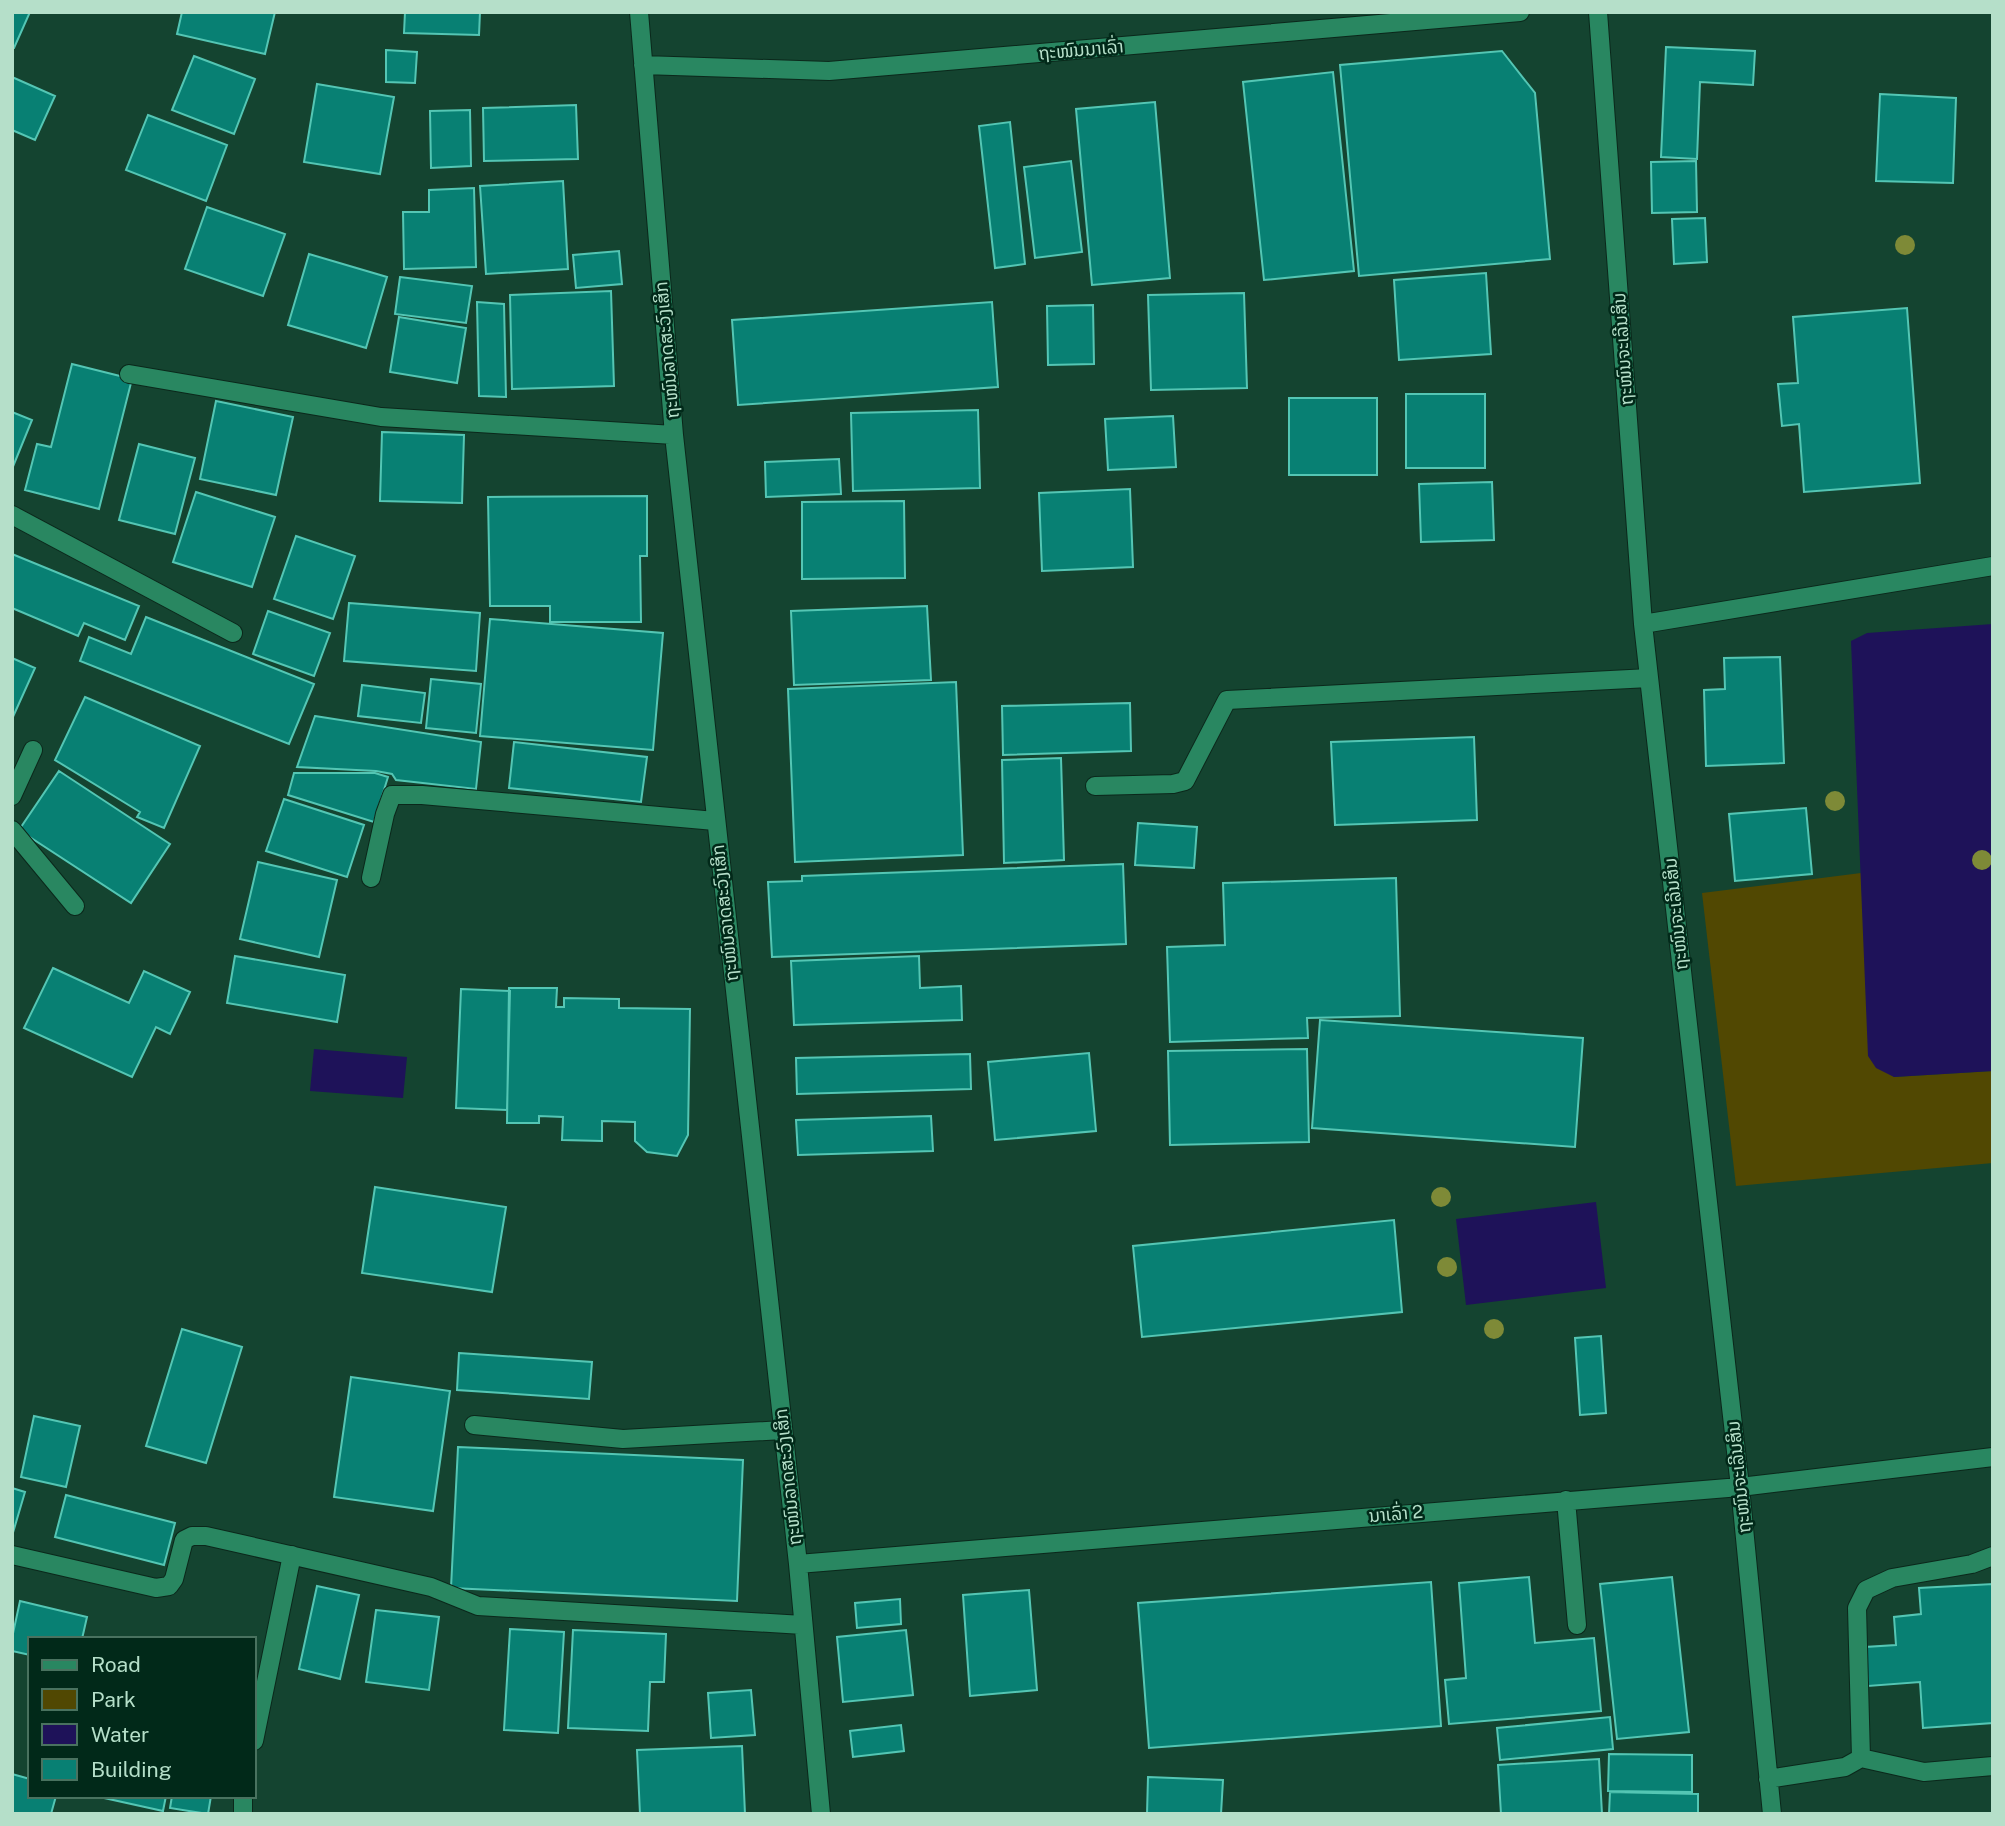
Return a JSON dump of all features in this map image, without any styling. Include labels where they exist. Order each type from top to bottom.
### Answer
[{"type":"street","name":"ຖະໜົນລາດສະວົງເສິກ","points":[[639,12],[674,435],[798,1564],[821,1814]]},
{"type":"street","name":"ຖະໜົນນາເລົ່າ","points":[[643,65],[829,71],[1520,12]]},
{"type":"street","name":"ຖະໜົນຈະເລີນສິນ","points":[[1598,12],[1643,624],[1740,1487],[1772,1814]]},
{"type":"street","points":[[129,374],[381,417],[674,435]]},
{"type":"street","points":[[12,515],[233,633]]},
{"type":"street","points":[[1643,624],[1993,566]]},
{"type":"street","points":[[1095,786],[1173,784],[1185,781],[1227,701],[1649,678]]},
{"type":"street","points":[[12,796],[33,750]]},
{"type":"street","points":[[371,878],[385,814],[392,795],[422,795],[715,821]]},
{"type":"street","points":[[12,830],[75,906]]},
{"type":"street","points":[[474,1425],[623,1439],[783,1430]]},
{"type":"street","name":"ນາເລົ່າ 2","points":[[798,1564],[1740,1487],[1993,1457]]},
{"type":"street","points":[[1566,1500],[1577,1625]]},
{"type":"street","points":[[12,1555],[156,1588],[169,1586],[174,1579],[184,1540],[192,1536],[206,1535],[431,1587],[478,1606],[803,1625]]},
{"type":"street","points":[[256,1731],[292,1555]]},
{"type":"street","points":[[1861,1758],[1857,1608],[1866,1590],[1892,1578],[1972,1564],[1993,1556]]},
{"type":"street","points":[[1769,1779],[1845,1767],[1861,1758],[1924,1772],[1993,1766]]},
{"type":"green space","points":[[1861,873],[1869,1056],[1894,1077],[1993,1071],[1993,1163],[1736,1186],[1702,893]]},
{"type":"water","points":[[1993,624],[1993,1071],[1894,1077],[1876,1068],[1868,1056],[1851,641],[1867,633]]},
{"type":"water","points":[[314,1049],[407,1057],[403,1098],[310,1091]]},
{"type":"water","points":[[1596,1202],[1606,1288],[1466,1305],[1456,1219]]},
{"type":"building","points":[[12,12],[30,12],[14,48],[12,48]]},
{"type":"building","points":[[182,12],[275,12],[265,54],[177,34]]},
{"type":"building","points":[[405,12],[480,12],[479,35],[404,33]]},
{"type":"building","points":[[1666,47],[1755,51],[1753,85],[1700,82],[1697,159],[1661,157]]},
{"type":"building","points":[[386,50],[417,52],[415,83],[386,82]]},
{"type":"building","points":[[1502,51],[1535,93],[1550,259],[1359,276],[1340,65]]},
{"type":"building","points":[[194,56],[255,79],[234,134],[172,110]]},
{"type":"building","points":[[1333,72],[1354,271],[1264,280],[1243,82]]},
{"type":"building","points":[[12,77],[55,96],[35,140],[12,130]]},
{"type":"building","points":[[317,84],[394,97],[380,174],[304,162]]},
{"type":"building","points":[[1880,94],[1956,98],[1953,183],[1876,181]]},
{"type":"building","points":[[1155,102],[1170,278],[1092,285],[1076,109]]},
{"type":"building","points":[[576,105],[578,159],[484,161],[483,108]]},
{"type":"building","points":[[470,110],[471,166],[431,168],[430,111]]},
{"type":"building","points":[[148,115],[227,145],[206,201],[126,170]]},
{"type":"building","points":[[1010,122],[1025,264],[995,268],[979,126]]},
{"type":"building","points":[[1071,161],[1082,252],[1035,258],[1024,167]]},
{"type":"building","points":[[1696,161],[1697,212],[1652,213],[1651,162]]},
{"type":"building","points":[[563,181],[568,269],[486,274],[480,186]]},
{"type":"building","points":[[474,188],[476,267],[404,269],[403,212],[429,212],[429,190]]},
{"type":"building","points":[[207,207],[285,234],[263,296],[185,269]]},
{"type":"building","points":[[1705,218],[1707,262],[1674,264],[1672,219]]},
{"type":"building","points":[[619,251],[622,284],[576,288],[573,255]]},
{"type":"building","points":[[309,254],[387,277],[366,348],[288,325]]},
{"type":"building","points":[[1486,273],[1491,354],[1399,360],[1394,280]]},
{"type":"building","points":[[400,277],[472,286],[466,323],[395,314]]},
{"type":"building","points":[[611,291],[614,386],[512,389],[510,295]]},
{"type":"building","points":[[1244,293],[1247,388],[1151,390],[1148,295]]},
{"type":"building","points":[[477,302],[504,304],[506,397],[479,396]]},
{"type":"building","points":[[992,302],[998,387],[738,405],[732,320]]},
{"type":"building","points":[[1093,305],[1094,364],[1048,365],[1047,306]]},
{"type":"building","points":[[1907,308],[1920,483],[1804,492],[1799,424],[1782,426],[1778,384],[1798,383],[1793,317]]},
{"type":"building","points":[[399,317],[466,328],[457,383],[390,372]]},
{"type":"building","points":[[72,364],[132,379],[99,509],[25,490],[37,444],[51,447]]},
{"type":"building","points":[[1406,394],[1485,394],[1485,468],[1406,468]]},
{"type":"building","points":[[1289,398],[1377,398],[1377,475],[1289,475]]},
{"type":"building","points":[[216,401],[293,417],[276,495],[200,479]]},
{"type":"building","points":[[978,410],[980,488],[853,491],[851,413]]},
{"type":"building","points":[[12,412],[32,420],[12,469]]},
{"type":"building","points":[[1173,416],[1176,467],[1108,470],[1105,419]]},
{"type":"building","points":[[382,432],[464,435],[462,503],[380,501]]},
{"type":"building","points":[[139,444],[195,458],[175,534],[119,520]]},
{"type":"building","points":[[839,459],[841,494],[766,497],[765,462]]},
{"type":"building","points":[[1492,482],[1494,540],[1421,542],[1419,484]]},
{"type":"building","points":[[1130,489],[1133,567],[1042,571],[1039,493]]},
{"type":"building","points":[[196,492],[275,517],[252,587],[173,562]]},
{"type":"building","points":[[647,496],[647,556],[640,556],[641,622],[550,622],[550,606],[490,606],[488,497]]},
{"type":"building","points":[[904,501],[905,578],[802,579],[802,502]]},
{"type":"building","points":[[296,536],[355,556],[333,619],[274,599]]},
{"type":"building","points":[[12,554],[139,606],[125,640],[84,623],[78,636],[12,608]]},
{"type":"building","points":[[349,603],[480,613],[476,671],[344,661]]},
{"type":"building","points":[[927,606],[931,680],[794,685],[791,611]]},
{"type":"building","points":[[268,611],[330,633],[314,676],[253,654]]},
{"type":"building","points":[[146,617],[314,684],[289,744],[80,661],[89,637],[131,654]]},
{"type":"building","points":[[490,619],[663,633],[653,750],[480,736]]},
{"type":"building","points":[[1780,657],[1784,763],[1706,766],[1704,690],[1725,689],[1724,658]]},
{"type":"building","points":[[12,658],[35,668],[12,719]]},
{"type":"building","points":[[431,679],[481,684],[476,733],[426,728]]},
{"type":"building","points":[[956,682],[963,855],[795,862],[788,689]]},
{"type":"building","points":[[362,685],[425,693],[421,723],[358,716]]},
{"type":"building","points":[[85,697],[200,746],[164,828],[137,817],[140,812],[55,760]]},
{"type":"building","points":[[1130,703],[1131,751],[1003,755],[1002,706]]},
{"type":"building","points":[[315,716],[481,742],[476,789],[396,780],[392,774],[376,771],[297,767]]},
{"type":"building","points":[[1474,737],[1477,820],[1335,825],[1331,742]]},
{"type":"building","points":[[514,742],[647,757],[641,802],[509,788]]},
{"type":"building","points":[[1061,758],[1064,860],[1004,863],[1002,760]]},
{"type":"building","points":[[59,771],[170,844],[131,903],[19,830]]},
{"type":"building","points":[[294,773],[375,773],[388,777],[374,822],[288,795]]},
{"type":"building","points":[[284,799],[364,825],[347,877],[266,851]]},
{"type":"building","points":[[1806,808],[1812,874],[1735,881],[1729,814]]},
{"type":"building","points":[[1138,823],[1197,827],[1194,868],[1135,865]]},
{"type":"building","points":[[258,862],[337,880],[319,957],[240,939]]},
{"type":"building","points":[[1123,864],[1126,944],[772,957],[768,882],[802,881],[802,876]]},
{"type":"building","points":[[1396,878],[1400,1016],[1307,1018],[1308,1038],[1170,1042],[1167,947],[1225,945],[1223,883]]},
{"type":"building","points":[[235,956],[345,975],[337,1022],[227,1003]]},
{"type":"building","points":[[919,956],[920,988],[961,986],[962,1020],[794,1025],[791,961]]},
{"type":"building","points":[[53,968],[129,1003],[144,971],[190,992],[170,1034],[156,1027],[132,1077],[24,1028]]},
{"type":"building","points":[[509,988],[557,988],[556,1007],[564,1007],[564,998],[619,999],[619,1008],[690,1009],[688,1135],[677,1156],[647,1152],[635,1141],[635,1122],[602,1121],[602,1141],[562,1140],[563,1117],[539,1116],[539,1123],[507,1123]]},
{"type":"building","points":[[461,989],[510,991],[507,1110],[456,1108]]},
{"type":"building","points":[[1320,1020],[1583,1038],[1575,1147],[1312,1128]]},
{"type":"building","points":[[1307,1049],[1309,1142],[1170,1145],[1168,1051]]},
{"type":"building","points":[[1089,1053],[1096,1131],[995,1140],[988,1062]]},
{"type":"building","points":[[970,1054],[971,1089],[797,1094],[796,1058]]},
{"type":"building","points":[[931,1116],[933,1151],[798,1155],[796,1120]]},
{"type":"building","points":[[375,1187],[506,1207],[492,1292],[362,1273]]},
{"type":"building","points":[[1394,1220],[1402,1312],[1142,1337],[1133,1246]]},
{"type":"building","points":[[182,1329],[242,1347],[206,1463],[146,1446]]},
{"type":"building","points":[[1601,1336],[1606,1413],[1580,1415],[1575,1338]]},
{"type":"building","points":[[459,1353],[592,1362],[589,1399],[457,1390]]},
{"type":"building","points":[[351,1377],[450,1391],[433,1511],[334,1497]]},
{"type":"building","points":[[34,1416],[80,1426],[66,1487],[21,1477]]},
{"type":"building","points":[[458,1447],[743,1460],[737,1601],[451,1588]]},
{"type":"building","points":[[12,1488],[25,1492],[12,1536]]},
{"type":"building","points":[[66,1495],[175,1523],[164,1565],[55,1537]]},
{"type":"building","points":[[1529,1577],[1535,1643],[1594,1638],[1601,1711],[1449,1724],[1445,1680],[1466,1678],[1459,1583]]},
{"type":"building","points":[[1672,1577],[1689,1732],[1617,1739],[1600,1584]]},
{"type":"building","points":[[1431,1582],[1441,1726],[1149,1748],[1138,1603]]},
{"type":"building","points":[[1993,1584],[1993,1723],[1923,1728],[1920,1682],[1868,1686],[1865,1647],[1896,1645],[1894,1617],[1921,1614],[1919,1588]]},
{"type":"building","points":[[317,1586],[359,1595],[340,1679],[299,1669]]},
{"type":"building","points":[[1029,1590],[1037,1690],[970,1696],[963,1595]]},
{"type":"building","points":[[900,1599],[901,1624],[857,1628],[855,1603]]},
{"type":"building","points":[[20,1601],[87,1617],[82,1637],[28,1637],[28,1655],[12,1651]]},
{"type":"building","points":[[376,1610],[439,1617],[429,1690],[366,1682]]},
{"type":"building","points":[[510,1629],[564,1632],[558,1733],[504,1730]]},
{"type":"building","points":[[573,1630],[666,1634],[664,1682],[650,1682],[648,1731],[568,1728]]},
{"type":"building","points":[[906,1630],[913,1695],[843,1702],[837,1637]]},
{"type":"building","points":[[751,1690],[755,1735],[711,1738],[708,1693]]},
{"type":"building","points":[[1610,1717],[1613,1749],[1500,1760],[1497,1728]]},
{"type":"building","points":[[901,1725],[904,1751],[853,1757],[850,1731]]},
{"type":"building","points":[[742,1746],[745,1814],[640,1814],[637,1750]]},
{"type":"building","points":[[1609,1754],[1692,1755],[1692,1792],[1608,1791]]},
{"type":"building","points":[[1599,1759],[1602,1814],[1501,1814],[1498,1765]]},
{"type":"building","points":[[12,1774],[28,1778],[28,1798],[55,1798],[51,1814],[12,1814]]},
{"type":"building","points":[[1148,1777],[1223,1780],[1221,1814],[1147,1814]]},
{"type":"building","points":[[1610,1792],[1698,1794],[1698,1814],[1609,1814]]},
{"type":"building","points":[[104,1798],[166,1798],[163,1811]]},
{"type":"building","points":[[172,1798],[211,1798],[208,1814],[170,1808]]}]
